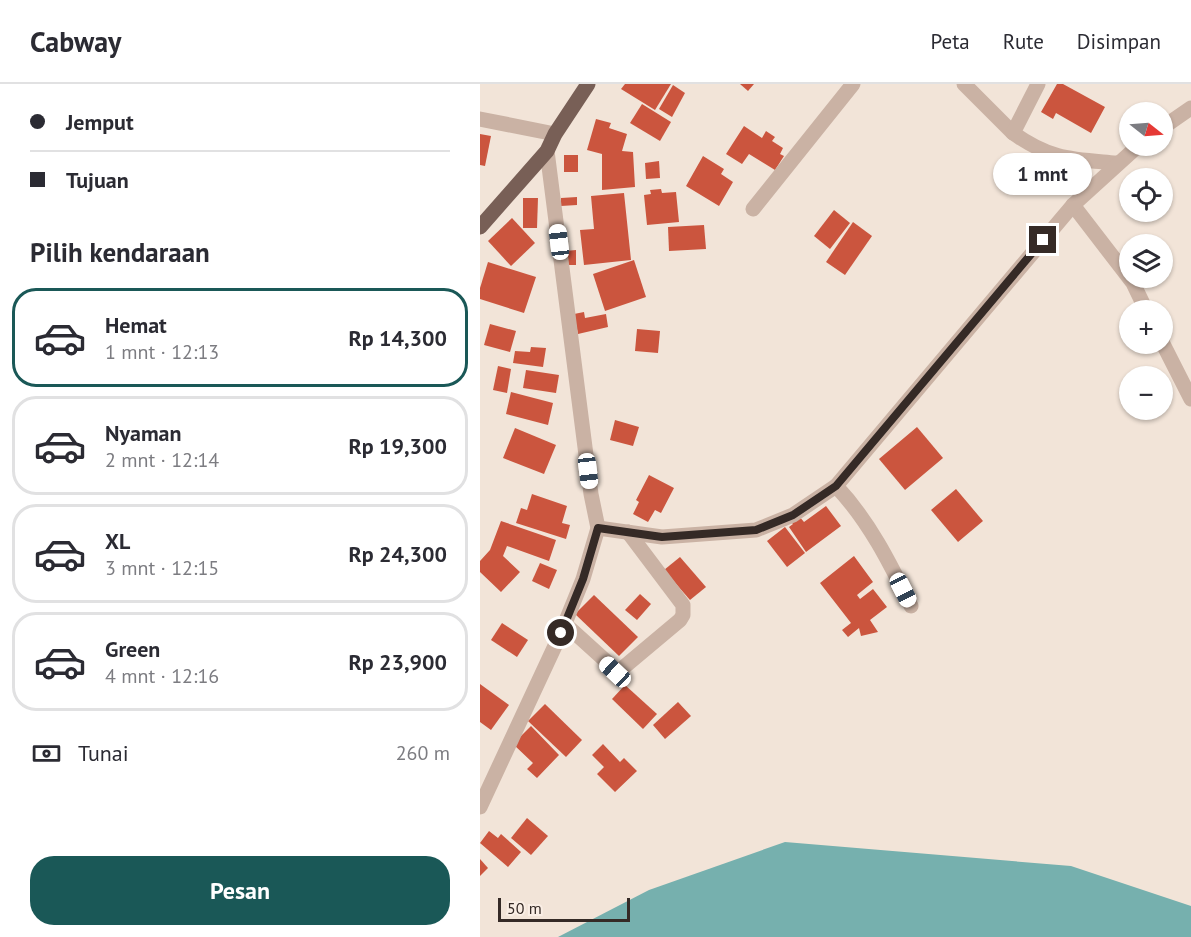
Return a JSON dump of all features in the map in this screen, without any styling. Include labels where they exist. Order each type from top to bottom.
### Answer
[{"type":"main road","points":[[480,227],[547,151],[555,134],[588,84]]},
{"type":"street","points":[[753,209],[853,84]]},
{"type":"street","points":[[964,84],[1013,133],[1035,148],[1066,159],[1116,164]]},
{"type":"street","points":[[1013,133],[1038,84]]},
{"type":"street","points":[[1173,120],[1191,108]]},
{"type":"street","points":[[480,119],[555,134]]},
{"type":"street","points":[[480,807],[565,624],[583,579],[598,528],[547,151]]},
{"type":"street","points":[[598,528],[662,537],[756,530],[793,515],[836,486],[1073,205],[1126,156]]},
{"type":"street","points":[[1073,205],[1133,283],[1141,300]]},
{"type":"street","points":[[1168,354],[1191,399]]},
{"type":"street","points":[[836,486],[852,502],[879,541],[911,606]]},
{"type":"street","points":[[565,624],[615,672],[618,672],[680,620],[683,615],[683,605],[628,532]]},
{"type":"water","points":[[785,842],[1071,866],[1191,906],[1191,937],[558,937],[649,890]]},
{"type":"building","points":[[625,84],[671,84],[655,110],[621,89]]},
{"type":"building","points":[[740,84],[754,84],[748,91]]},
{"type":"building","points":[[1057,84],[1063,84],[1105,107],[1091,133],[1056,113],[1053,119],[1041,112]]},
{"type":"building","points":[[673,85],[685,93],[672,117],[659,109]]},
{"type":"building","points":[[642,104],[671,122],[660,141],[630,123]]},
{"type":"building","points":[[596,119],[611,123],[609,128],[627,134],[622,151],[633,152],[635,187],[602,190],[602,154],[587,150]]},
{"type":"building","points":[[744,126],[762,138],[766,131],[775,137],[772,141],[783,148],[780,154],[784,156],[775,170],[749,154],[742,164],[726,154]]},
{"type":"building","points":[[480,134],[491,136],[485,166],[480,165]]},
{"type":"building","points":[[564,155],[578,155],[578,172],[564,172]]},
{"type":"building","points":[[703,156],[724,169],[721,174],[733,182],[719,206],[686,186]]},
{"type":"building","points":[[659,161],[660,178],[646,179],[645,163]]},
{"type":"building","points":[[661,189],[662,193],[676,192],[679,222],[647,225],[644,195],[651,194],[650,190]]},
{"type":"building","points":[[624,193],[631,260],[584,265],[580,230],[594,229],[591,196]]},
{"type":"building","points":[[577,197],[577,205],[561,206],[561,198]]},
{"type":"building","points":[[523,198],[538,198],[537,228],[523,228]]},
{"type":"building","points":[[834,210],[850,223],[830,249],[814,236]]},
{"type":"building","points":[[512,218],[535,243],[511,266],[488,241]]},
{"type":"building","points":[[853,222],[872,236],[845,275],[826,262]]},
{"type":"building","points":[[704,225],[706,249],[669,251],[668,227]]},
{"type":"building","points":[[576,250],[576,265],[566,265],[565,251]]},
{"type":"building","points":[[634,260],[646,297],[605,311],[593,274]]},
{"type":"building","points":[[488,262],[536,277],[524,313],[480,299],[480,288]]},
{"type":"building","points":[[584,312],[585,318],[606,314],[608,327],[578,334],[574,314]]},
{"type":"building","points":[[490,324],[516,331],[510,352],[484,345]]},
{"type":"building","points":[[637,329],[660,331],[658,353],[635,351]]},
{"type":"building","points":[[531,347],[546,348],[543,367],[513,363],[515,351],[530,352]]},
{"type":"building","points":[[498,366],[511,369],[507,393],[493,390]]},
{"type":"building","points":[[526,370],[559,375],[556,393],[523,388]]},
{"type":"building","points":[[511,392],[553,403],[548,425],[506,414]]},
{"type":"building","points":[[615,420],[639,427],[633,446],[610,440]]},
{"type":"building","points":[[917,427],[943,458],[905,490],[879,459]]},
{"type":"building","points":[[515,428],[556,445],[544,474],[503,458]]},
{"type":"building","points":[[649,475],[674,488],[661,513],[655,510],[648,522],[633,514],[639,502],[636,500]]},
{"type":"building","points":[[956,489],[983,521],[958,542],[931,510]]},
{"type":"building","points":[[532,494],[567,506],[562,523],[570,525],[566,539],[516,523],[521,508],[527,510]]},
{"type":"building","points":[[826,506],[841,526],[806,552],[789,527],[793,524],[791,522],[799,516],[804,522]]},
{"type":"building","points":[[501,521],[556,540],[549,561],[507,546],[503,556],[520,572],[501,592],[480,572],[480,561],[490,550]]},
{"type":"building","points":[[785,527],[805,553],[787,567],[767,541]]},
{"type":"building","points":[[854,556],[873,582],[857,595],[860,599],[873,589],[887,607],[870,620],[878,632],[861,636],[859,628],[848,637],[842,630],[851,623],[820,583]]},
{"type":"building","points":[[680,557],[706,587],[690,600],[664,570]]},
{"type":"building","points":[[540,563],[557,570],[549,589],[532,581]]},
{"type":"building","points":[[640,594],[651,604],[637,620],[625,610]]},
{"type":"building","points":[[594,595],[638,637],[619,656],[575,614]]},
{"type":"building","points":[[502,623],[528,640],[517,657],[491,640]]},
{"type":"building","points":[[480,684],[509,705],[491,730],[480,722]]},
{"type":"building","points":[[625,685],[657,714],[643,729],[612,699]]},
{"type":"building","points":[[678,702],[691,716],[665,739],[653,725]]},
{"type":"building","points":[[545,704],[582,740],[566,757],[528,721]]},
{"type":"building","points":[[531,726],[559,755],[537,778],[527,769],[533,763],[513,744]]},
{"type":"building","points":[[603,744],[620,762],[624,758],[637,771],[615,792],[597,774],[604,767],[592,755]]},
{"type":"building","points":[[527,818],[548,836],[531,855],[511,838]]},
{"type":"building","points":[[489,831],[498,838],[501,834],[521,852],[508,867],[480,843]]},
{"type":"building","points":[[480,859],[488,868],[480,876]]},
{"type":"route","points":[[561,633],[583,579],[598,528],[662,537],[756,530],[793,515],[836,486],[1043,240]]}]
